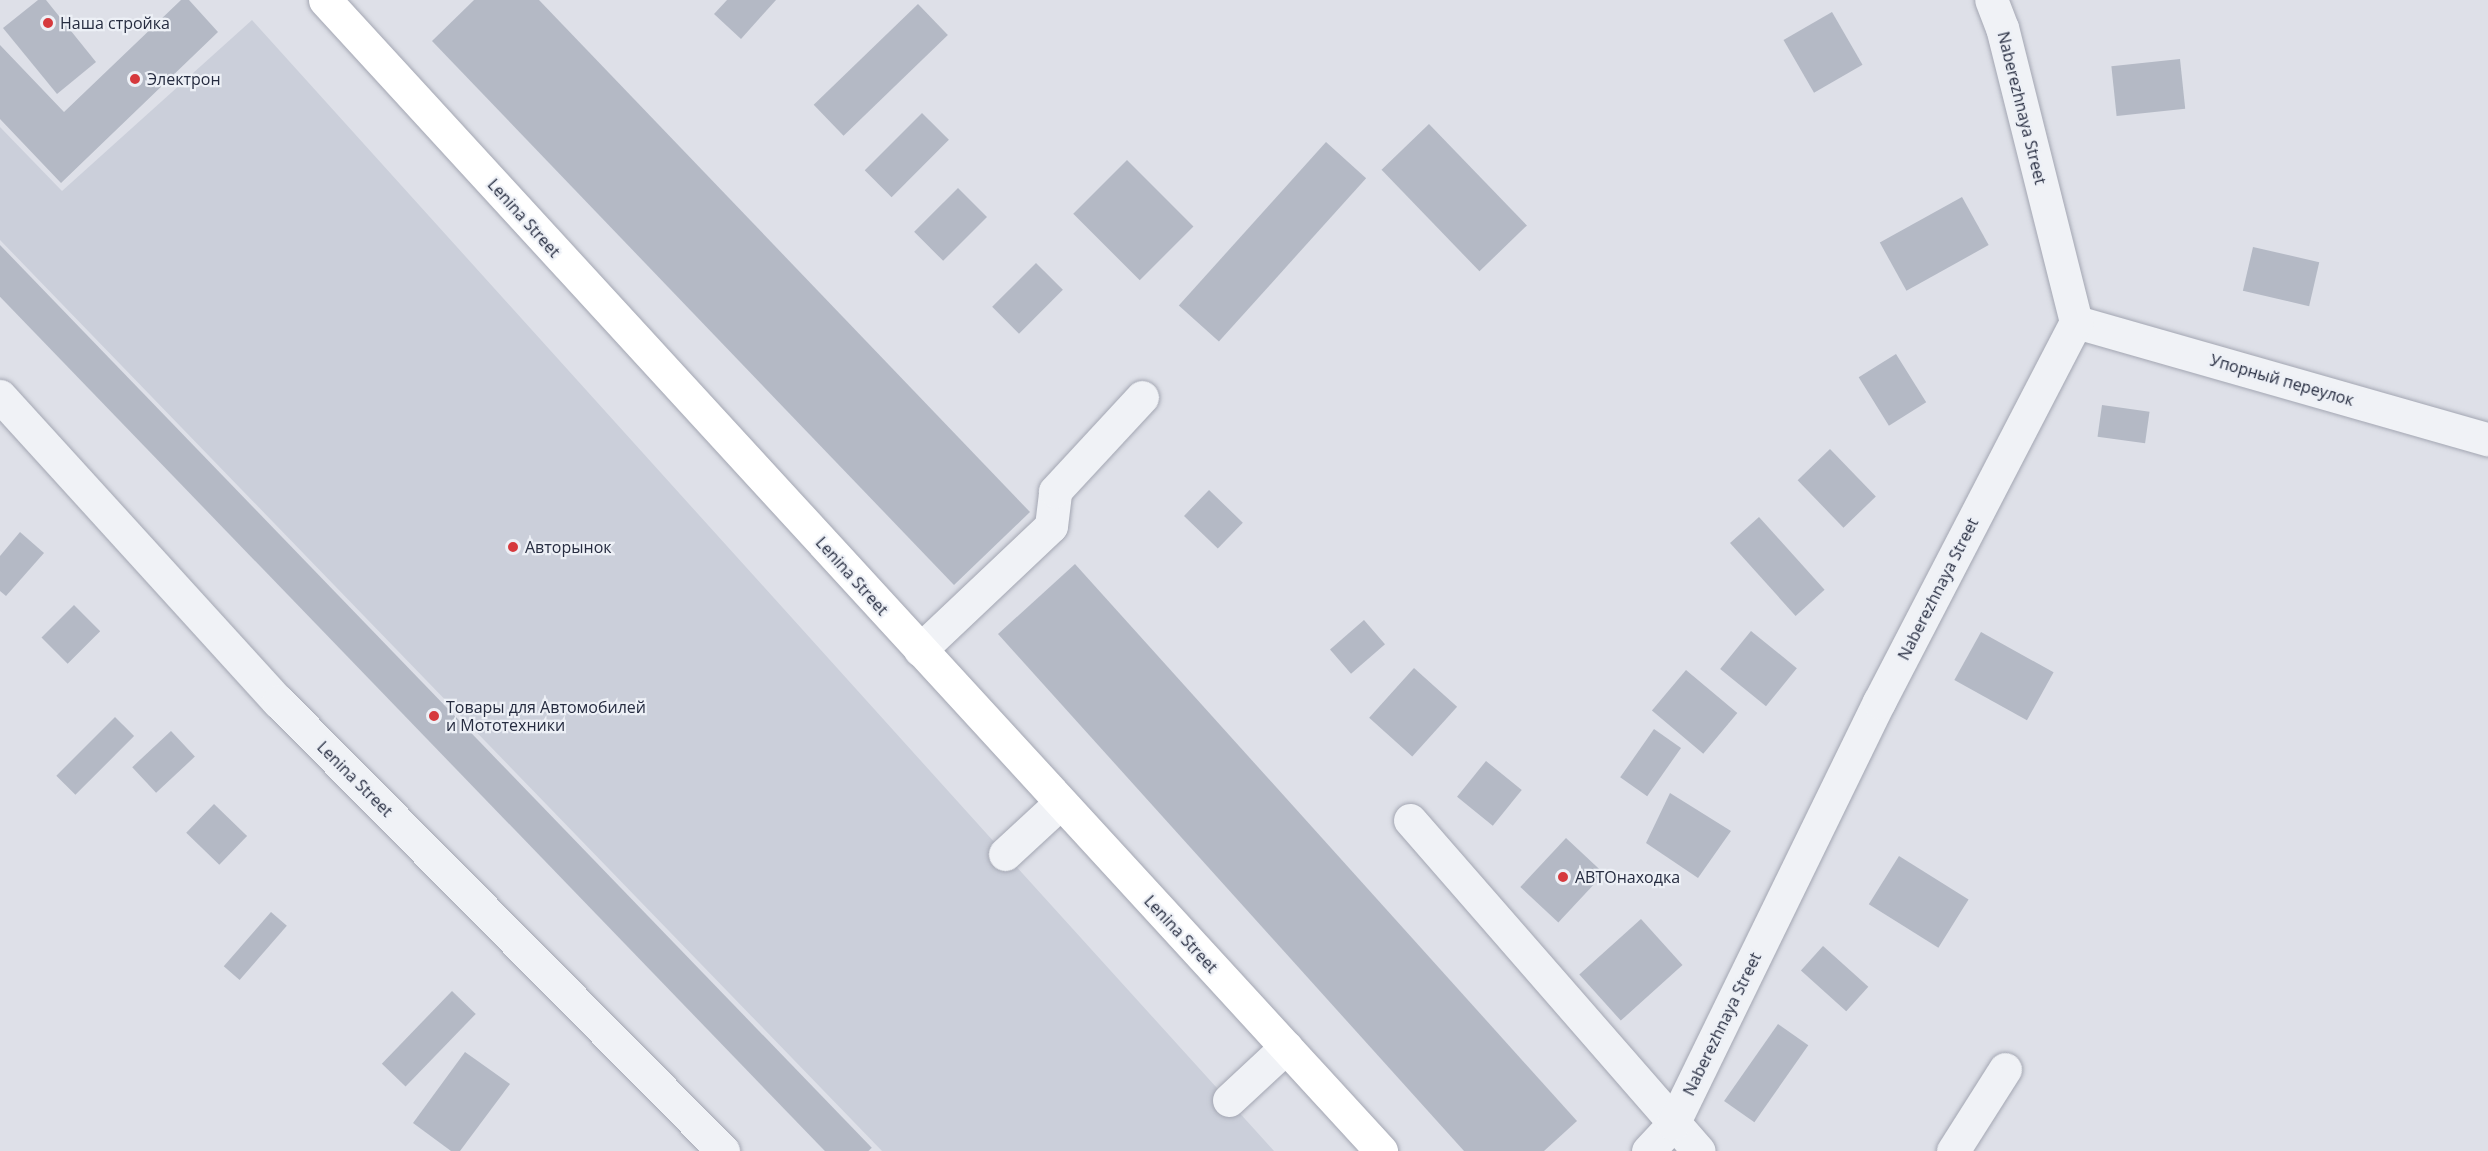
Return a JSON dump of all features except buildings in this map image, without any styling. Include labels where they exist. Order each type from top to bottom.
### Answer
[{"type":"main road","name":"Lenina Street","points":[[325,0],[1381,1151]]},
{"type":"street","name":"Naberezhnaya Street","points":[[1648,1151],[1673,1124],[1879,702],[2076,322],[2002,28],[1991,0]]},
{"type":"street","name":"Упорный переулок","points":[[2076,322],[2488,439]]},
{"type":"street","name":"Lenina Street","points":[[0,396],[278,701],[723,1151]]},
{"type":"street","points":[[920,650],[1051,526],[1055,491],[1142,397]]},
{"type":"street","points":[[1005,854],[1060,803]]},
{"type":"street","points":[[1410,820],[1673,1124],[1699,1151]]},
{"type":"street","points":[[1229,1100],[1286,1047]]},
{"type":"street","points":[[1953,1151],[2005,1069]]},
{"type":"shaded area","name":"Авторынок","points":[[252,20],[1274,1151],[882,1151],[0,240],[0,127],[62,191]]},
{"type":"place","name":"Наша стройка","points":[[48,23]]},
{"type":"place","name":"Электрон","points":[[135,79]]},
{"type":"place","name":"Авторынок","points":[[513,547]]},
{"type":"place","name":"Товары для Автомобилей и Мототехники","points":[[434,716]]},
{"type":"place","name":"АВТОнаходка","points":[[1563,877]]}]
